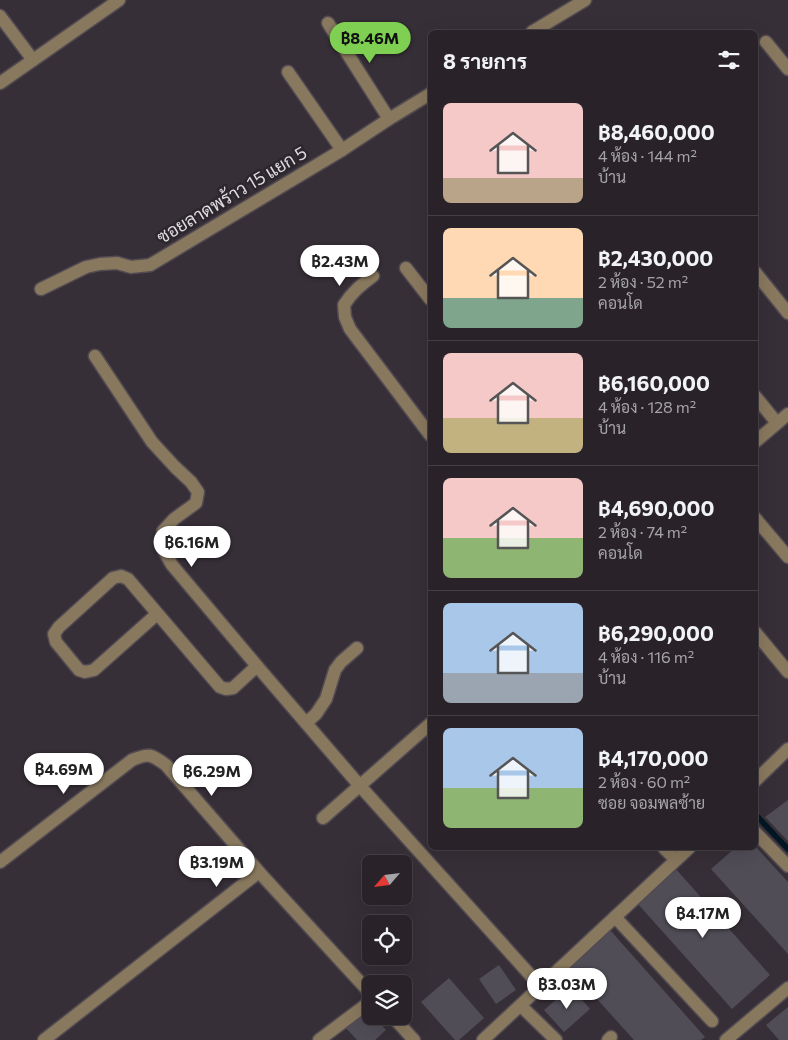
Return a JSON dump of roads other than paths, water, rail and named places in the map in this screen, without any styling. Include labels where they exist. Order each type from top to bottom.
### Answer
[{"type":"street","points":[[0,83],[119,0]]},
{"type":"street","points":[[535,30],[585,0]]},
{"type":"street","points":[[0,16],[33,60]]},
{"type":"street","points":[[328,23],[389,119]]},
{"type":"street","points":[[766,42],[788,69]]},
{"type":"street","points":[[288,72],[342,150]]},
{"type":"street","name":"ซอยลาดพร้าว 15 แยก 5","points":[[41,289],[86,267],[117,263],[131,267],[150,265],[342,150],[428,95]]},
{"type":"street","points":[[406,268],[428,296]]},
{"type":"street","points":[[374,276],[350,295],[344,305],[345,317],[350,329],[428,432]]},
{"type":"street","points":[[758,276],[788,313]]},
{"type":"street","points":[[95,356],[152,442],[191,482],[198,492],[196,503],[163,531],[162,547],[172,565],[360,786],[541,987]]},
{"type":"street","points":[[758,400],[778,423]]},
{"type":"street","points":[[758,440],[788,414]]},
{"type":"street","points":[[758,522],[788,557]]},
{"type":"street","points":[[157,614],[94,670],[85,672],[79,670],[56,642],[54,634],[59,627],[114,578],[121,576],[128,579],[220,687],[226,689],[233,688],[257,666]]},
{"type":"street","points":[[758,636],[788,672]]},
{"type":"street","points":[[306,723],[316,714],[326,699],[335,670],[357,648]]},
{"type":"street","points":[[322,818],[428,726]]},
{"type":"street","points":[[758,778],[788,749]]},
{"type":"street","points":[[0,862],[132,760],[144,755],[155,757],[166,765],[259,872],[362,984]]},
{"type":"street","points":[[758,835],[788,866]]},
{"type":"street","points":[[666,850],[676,860]]},
{"type":"street","points":[[483,1040],[687,850]]},
{"type":"street","points":[[44,1040],[259,872]]},
{"type":"street","points":[[615,918],[712,1021]]},
{"type":"street","points":[[726,1040],[788,988]]},
{"type":"street","points":[[520,1006],[556,1040]]},
{"type":"street","points":[[319,1040],[362,1008]]},
{"type":"street","points":[[400,1025],[414,1040]]},
{"type":"waterway","points":[[758,817],[788,849]]}]
